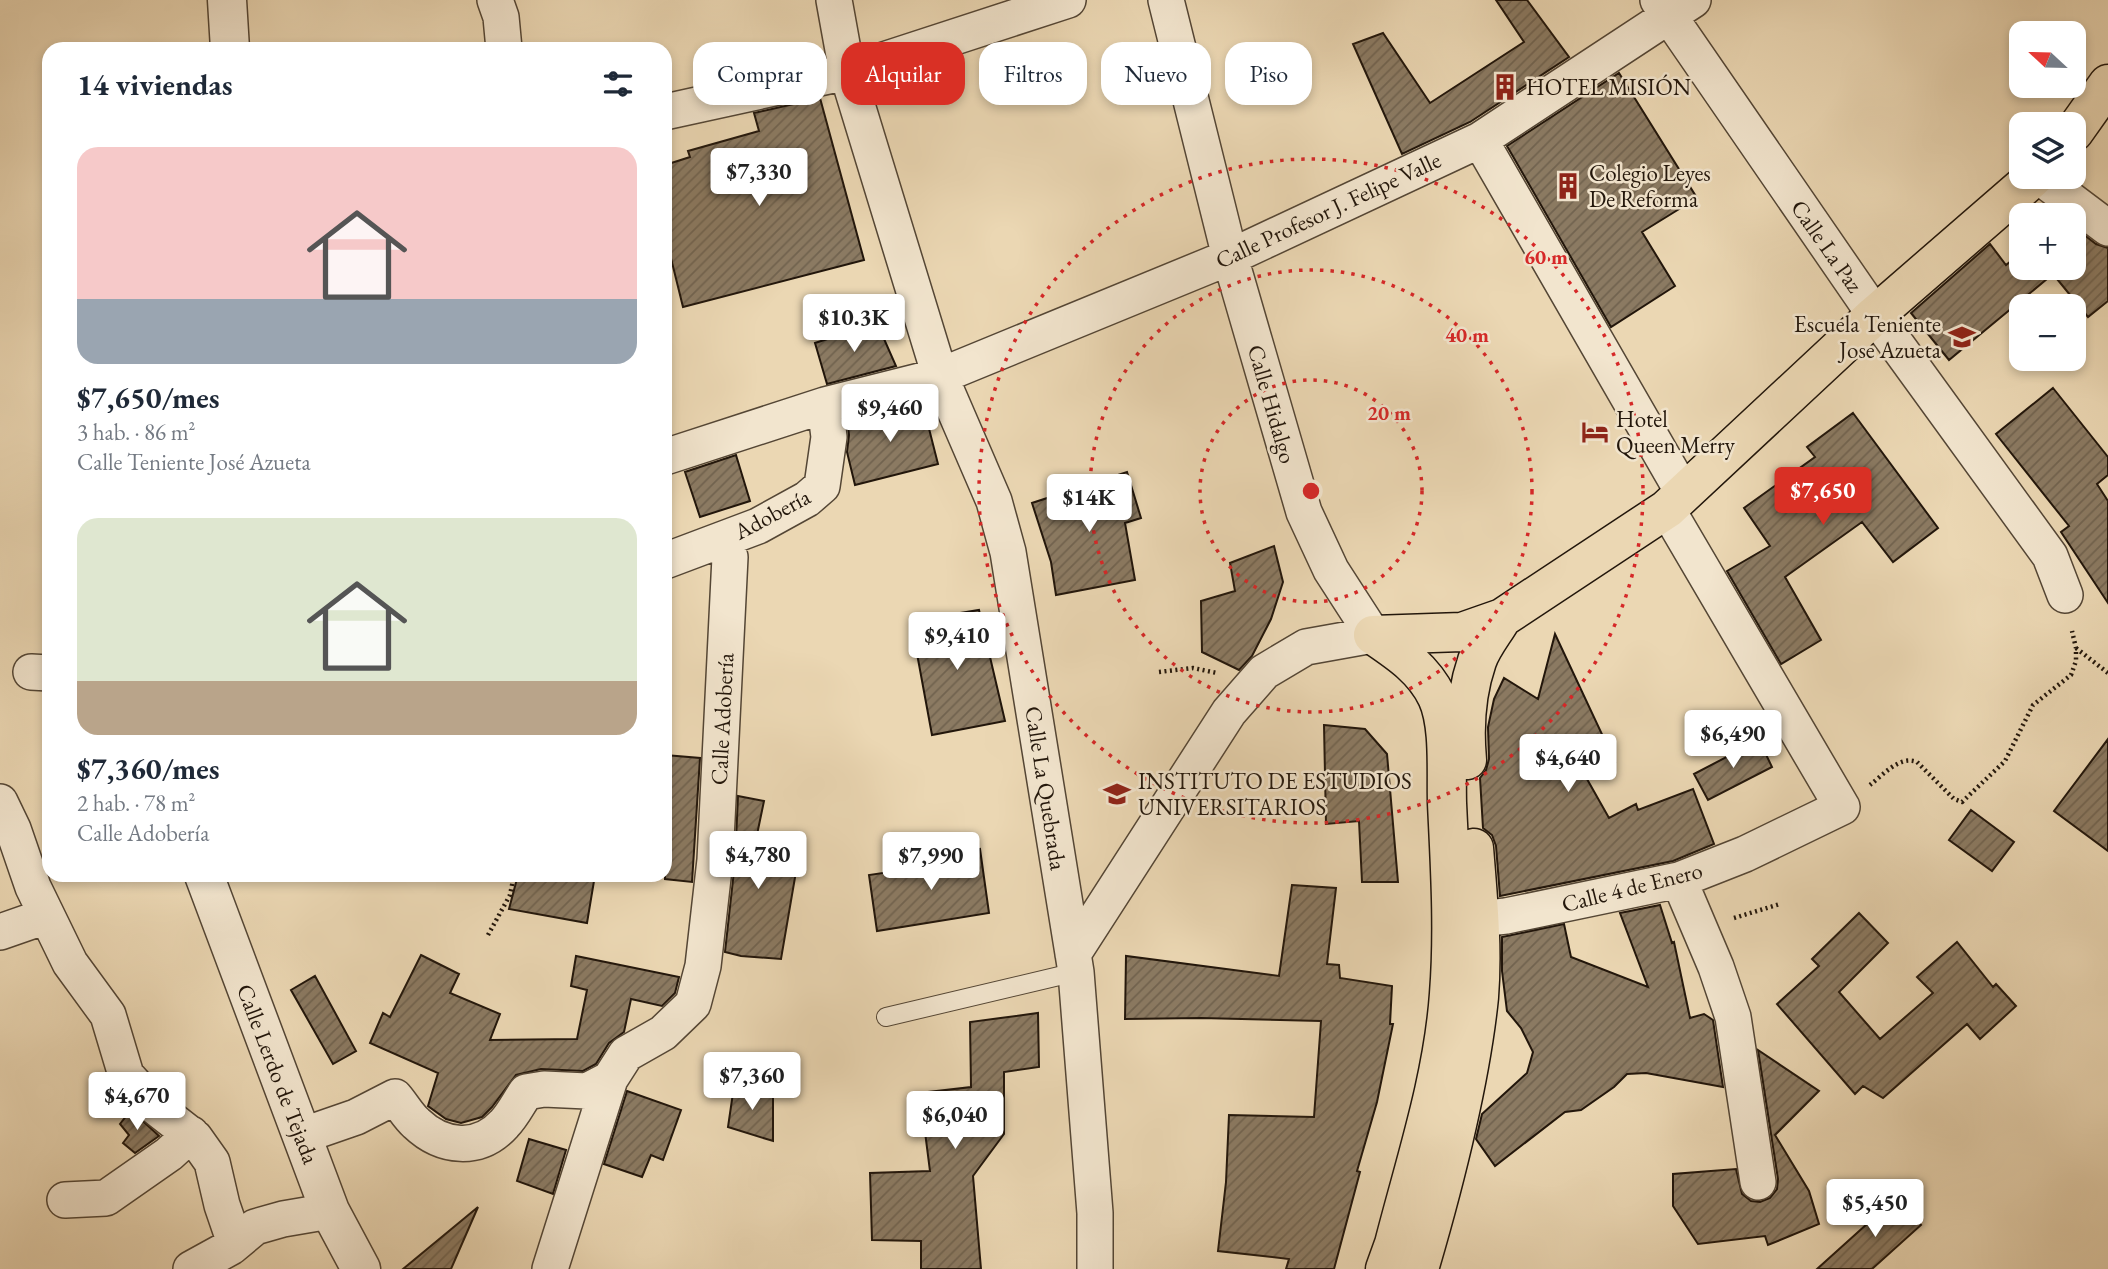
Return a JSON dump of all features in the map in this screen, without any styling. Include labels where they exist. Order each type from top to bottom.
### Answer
[{"type":"main road","points":[[2086,115],[2108,84]]},
{"type":"main road","points":[[1373,635],[1462,632],[1502,618],[1675,502],[1875,315],[2020,189]]},
{"type":"main road","points":[[1454,731],[1469,693],[1478,659],[1502,618]]},
{"type":"main road","points":[[1373,635],[1404,656],[1424,675],[1454,731],[1466,921],[1479,996],[1465,1089],[1419,1269]]},
{"type":"main road","points":[[1385,1269],[1436,1085],[1449,996],[1466,921]]},
{"type":"street","points":[[227,0],[230,42]]},
{"type":"street","points":[[495,0],[503,42]]},
{"type":"street","name":"Calle La Quebrada","points":[[834,0],[842,42]]},
{"type":"street","points":[[940,42],[1069,0]]},
{"type":"street","name":"Calle Hidalgo","points":[[1166,0],[1230,257],[1304,512],[1331,570],[1373,635]]},
{"type":"street","name":"Calle Profesor J. Felipe Valle","points":[[672,455],[825,405],[940,376],[1230,257],[1480,140],[1673,5]]},
{"type":"street","name":"Calle La Paz","points":[[1673,5],[1875,315],[2050,556],[2065,596]]},
{"type":"street","points":[[672,110],[841,73]]},
{"type":"street","name":"Calle La Quebrada","points":[[857,105],[940,376],[994,501],[1008,552],[1075,963],[1095,1213],[1095,1269]]},
{"type":"street","points":[[1480,140],[1842,807]]},
{"type":"street","points":[[2056,189],[2108,228]]},
{"type":"street","name":"Adobería","points":[[724,539],[758,526],[807,499],[822,486],[829,437],[825,405]]},
{"type":"street","points":[[672,558],[724,539]]},
{"type":"street","name":"Calle Adobería","points":[[550,1269],[610,1079],[625,1054],[663,1033],[693,1004],[703,966],[715,860],[730,557],[724,539]]},
{"type":"street","points":[[1075,963],[1229,712],[1265,672],[1306,647],[1373,635]]},
{"type":"street","points":[[0,802],[46,916],[70,963],[108,1015],[126,1075],[153,1106],[191,1134],[212,1162],[222,1205],[235,1243]]},
{"type":"street","name":"Calle 4 de Enero","points":[[1466,921],[1506,916],[1679,880],[1745,854],[1842,807]]},
{"type":"street","points":[[1679,880],[1733,1017],[1758,1182]]},
{"type":"street","name":"Calle Lerdo de Tejada","points":[[207,882],[330,1211],[360,1269]]},
{"type":"street","points":[[0,932],[46,916]]},
{"type":"street","points":[[304,1135],[356,1117],[395,1097],[416,1124],[447,1142],[468,1145],[487,1137],[504,1125],[527,1092],[544,1089],[587,1091],[610,1079]]},
{"type":"street","points":[[65,1200],[106,1198],[169,1154],[191,1134]]},
{"type":"street","points":[[191,1269],[235,1243],[255,1227],[330,1211]]},
{"type":"lane","points":[[886,1017],[1075,963]]},
{"type":"path","points":[[1842,807],[1900,762],[1910,759],[1917,762],[1954,799],[1962,802],[2005,761],[2033,705],[2071,675],[2076,661],[2076,649],[2065,596]]},
{"type":"path","points":[[2076,649],[2108,673]]},
{"type":"path","points":[[1159,672],[1194,668],[1216,672],[1224,678]]},
{"type":"path","points":[[488,935],[510,895],[513,882]]},
{"type":"path","points":[[1699,926],[1780,904]]},
{"type":"building","name":"HOTEL MISIÓN","points":[[1496,0],[1527,0],[1569,57],[1470,122],[1402,154],[1353,44],[1383,33],[1430,103],[1524,42]]},
{"type":"building","name":"Colegio Leyes De Reforma","points":[[1619,73],[1697,198],[1642,232],[1675,286],[1611,327],[1507,146]]},
{"type":"building","points":[[789,105],[822,105],[864,260],[683,307],[672,262],[672,163],[690,157],[688,151],[759,131],[754,113]]},
{"type":"building","points":[[2086,236],[2096,244],[2108,248],[2108,301],[2088,317],[2086,294],[2069,294],[2058,280],[2086,280]]},
{"type":"building","points":[[1990,244],[2006,265],[2009,263],[2009,280],[2046,280],[2029,294],[2009,294],[2009,310],[1949,360],[1911,313]]},
{"type":"building","points":[[877,323],[896,366],[827,384],[815,343]]},
{"type":"building","points":[[2053,388],[2108,457],[2108,475],[2097,484],[2108,501],[2108,603],[2061,532],[2069,526],[1996,434]]},
{"type":"building","points":[[912,404],[914,408],[923,405],[938,464],[855,485],[847,452],[847,420]]},
{"type":"building","points":[[1853,413],[1938,528],[1893,562],[1862,522],[1785,577],[1821,640],[1781,664],[1727,571],[1770,546],[1744,508],[1815,457],[1807,447]]},
{"type":"building","points":[[736,455],[750,501],[700,517],[685,472]]},
{"type":"building","points":[[1127,472],[1141,518],[1125,523],[1135,580],[1056,595],[1051,562],[1032,503]]},
{"type":"building","points":[[1274,546],[1283,582],[1271,619],[1252,656],[1239,670],[1202,652],[1201,601],[1235,591],[1230,563]]},
{"type":"building","points":[[979,610],[1005,721],[932,735],[911,621]]},
{"type":"building","points":[[1555,634],[1615,762],[1587,779],[1609,818],[1636,804],[1638,810],[1693,789],[1714,844],[1673,861],[1500,896],[1496,846],[1492,835],[1483,828],[1480,778],[1489,759],[1488,727],[1494,699],[1504,678],[1538,699]]},
{"type":"building","points":[[1324,725],[1365,729],[1387,754],[1398,882],[1362,882],[1359,821],[1326,824]]},
{"type":"building","points":[[2108,739],[2108,851],[2054,811]]},
{"type":"building","points":[[1759,740],[1772,767],[1708,800],[1694,774]]},
{"type":"building","points":[[672,756],[700,758],[692,882],[672,880]]},
{"type":"building","points":[[738,796],[764,801],[754,849],[798,860],[781,959],[725,952],[735,862]]},
{"type":"building","points":[[1971,810],[2014,842],[1992,871],[1949,840]]},
{"type":"building","points":[[980,849],[989,913],[877,931],[869,875],[930,866],[929,857]]},
{"type":"building","points":[[516,882],[594,882],[587,923],[509,909]]},
{"type":"building","points":[[1292,885],[1336,888],[1327,964],[1339,965],[1340,978],[1392,986],[1390,1024],[1393,1024],[1377,1102],[1357,1171],[1360,1172],[1334,1269],[1286,1269],[1289,1259],[1218,1251],[1226,1182],[1229,1115],[1314,1117],[1321,1021],[1125,1019],[1126,956],[1279,976]]},
{"type":"building","points":[[1660,905],[1672,943],[1674,942],[1690,1018],[1704,1014],[1713,1020],[1723,1087],[1646,1073],[1627,1074],[1614,1087],[1581,1110],[1565,1112],[1495,1166],[1476,1139],[1482,1114],[1527,1073],[1533,1052],[1521,1028],[1507,1011],[1502,971],[1502,937],[1564,924],[1571,957],[1648,987],[1620,913]]},
{"type":"building","points":[[1859,913],[1888,943],[1839,992],[1880,1039],[1933,993],[1917,977],[1957,942],[1993,987],[1996,984],[2016,1006],[1980,1039],[1967,1024],[1883,1098],[1863,1086],[1855,1094],[1777,1004],[1819,966],[1812,959]]},
{"type":"building","points":[[421,955],[459,974],[450,993],[500,1014],[490,1040],[577,1039],[587,990],[571,986],[576,956],[679,977],[675,993],[662,1006],[631,999],[624,1032],[609,1043],[596,1064],[583,1071],[541,1069],[516,1075],[482,1117],[461,1123],[446,1119],[428,1106],[438,1073],[370,1043],[383,1013],[390,1017]]},
{"type":"building","points":[[315,976],[356,1051],[333,1064],[291,990]]},
{"type":"building","points":[[1038,1013],[1039,1067],[1004,1072],[1004,1134],[973,1176],[981,1269],[921,1269],[921,1241],[872,1240],[870,1173],[930,1171],[920,1093],[971,1087],[970,1022]]},
{"type":"building","points":[[1758,1050],[1819,1091],[1775,1135],[1809,1191],[1819,1224],[1768,1245],[1765,1236],[1698,1244],[1673,1206],[1673,1174],[1736,1169],[1742,1194],[1751,1201],[1760,1202],[1770,1198],[1777,1189],[1778,1179]]},
{"type":"building","points":[[734,1086],[773,1093],[773,1141],[728,1127]]},
{"type":"building","points":[[627,1091],[681,1110],[663,1160],[651,1155],[642,1177],[604,1164]]},
{"type":"building","points":[[131,1110],[159,1136],[135,1153],[123,1143],[129,1135],[120,1124]]},
{"type":"building","points":[[529,1139],[566,1150],[553,1194],[517,1181]]},
{"type":"building","points":[[1897,1197],[1921,1225],[1872,1269],[1817,1269]]},
{"type":"building","points":[[478,1207],[451,1269],[403,1269]]},
{"type":"place","name":"HOTEL MISIÓN","points":[[1505,87]]},
{"type":"place","name":"Colegio Leyes De Reforma","points":[[1568,186]]},
{"type":"place","name":"Escuela Teniente Jose Azueta","points":[[1962,337]]},
{"type":"place","name":"Hotel Queen Merry","points":[[1595,432]]},
{"type":"place","name":"INSTITUTO DE ESTUDIOS UNIVERSITARIOS","points":[[1117,794]]}]
